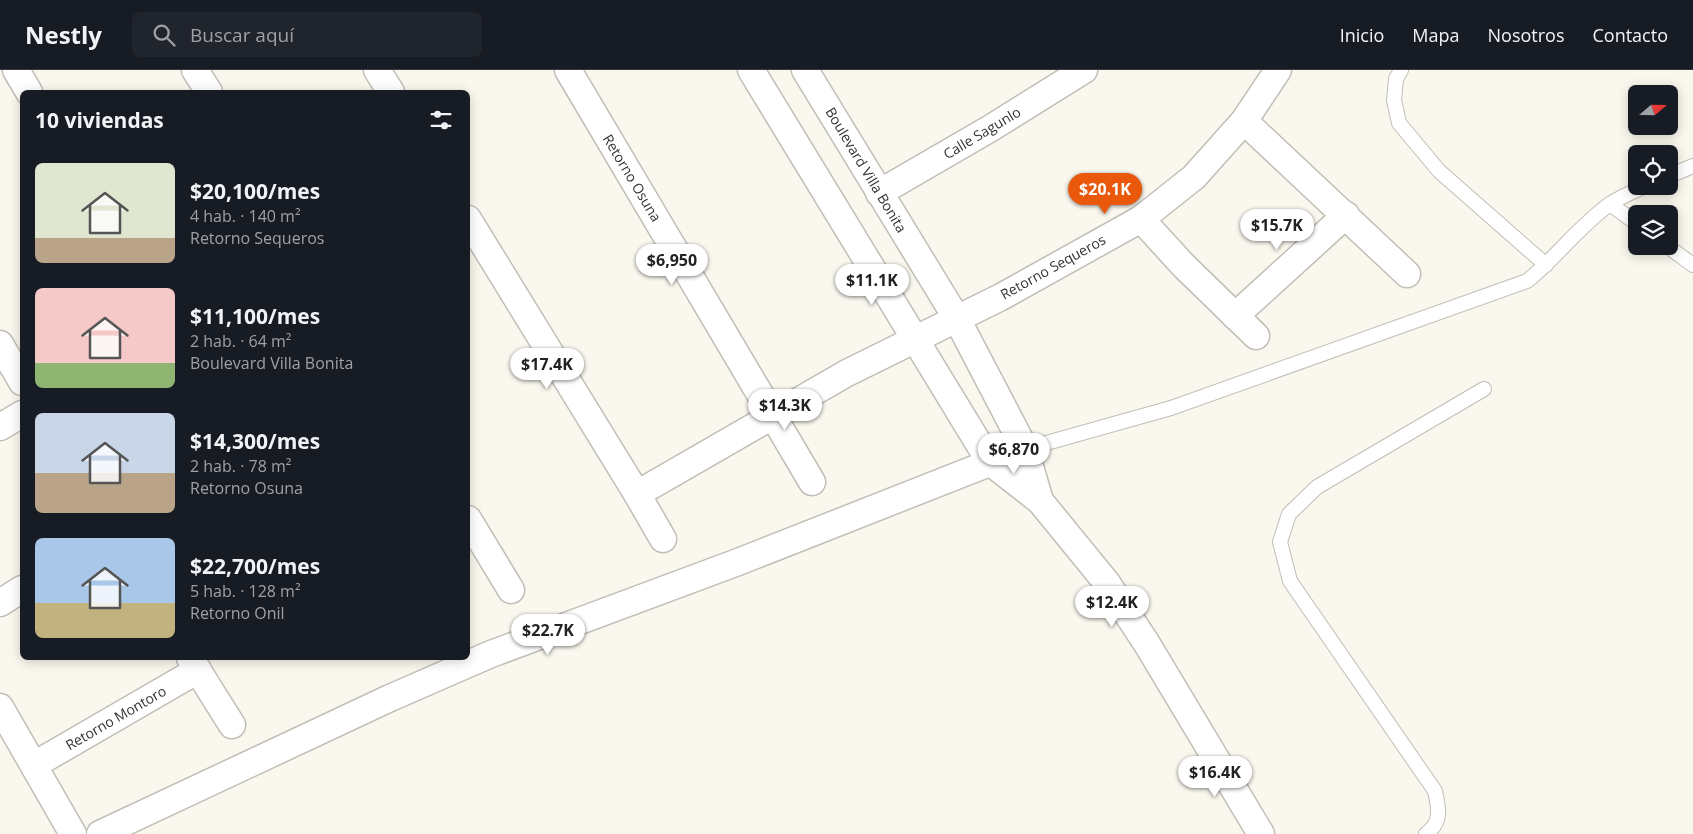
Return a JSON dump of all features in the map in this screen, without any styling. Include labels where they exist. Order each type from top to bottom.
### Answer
[{"type":"street","points":[[16,70],[28,90]]},
{"type":"street","points":[[195,70],[208,90]]},
{"type":"street","points":[[377,70],[390,90]]},
{"type":"street","name":"Retorno Osuna","points":[[568,70],[812,482]]},
{"type":"street","points":[[751,70],[990,462],[1040,501],[1117,598],[1147,644],[1260,834]]},
{"type":"street","name":"Boulevard Villa Bonita","points":[[805,70],[957,319],[1025,449],[1040,501]]},
{"type":"street","name":"Calle Sagunlo","points":[[879,193],[991,128],[1084,70]]},
{"type":"street","name":"Retorno Sequeros","points":[[916,339],[957,319],[1141,218],[1194,177],[1244,121],[1278,70]]},
{"type":"street","points":[[1244,121],[1407,274]]},
{"type":"street","points":[[1235,316],[1346,215]]},
{"type":"street","points":[[1141,218],[1256,336]]},
{"type":"street","points":[[470,222],[663,539]]},
{"type":"street","points":[[637,494],[847,373],[916,339]]},
{"type":"street","points":[[0,344],[20,379]]},
{"type":"street","points":[[0,427],[20,415]]},
{"type":"street","points":[[100,834],[390,698],[491,654],[738,562],[1025,449]]},
{"type":"street","points":[[470,528],[511,590]]},
{"type":"street","points":[[0,603],[20,590]]},
{"type":"street","points":[[194,664],[232,725]]},
{"type":"street","name":"Retorno Montoro","points":[[34,765],[194,664]]},
{"type":"street","points":[[0,707],[73,834]]},
{"type":"lane","points":[[1401,70],[1396,79],[1394,100],[1399,123],[1439,171],[1546,265]]},
{"type":"lane","points":[[1678,172],[1693,166]]},
{"type":"lane","points":[[1025,449],[1171,408],[1526,281],[1546,265],[1572,236],[1610,204],[1628,195]]},
{"type":"lane","points":[[1610,204],[1628,217]]},
{"type":"lane","points":[[1678,254],[1693,265]]},
{"type":"lane","points":[[1426,834],[1432,830],[1440,812],[1435,791],[1290,581],[1280,542],[1289,514],[1317,487],[1484,389]]}]
